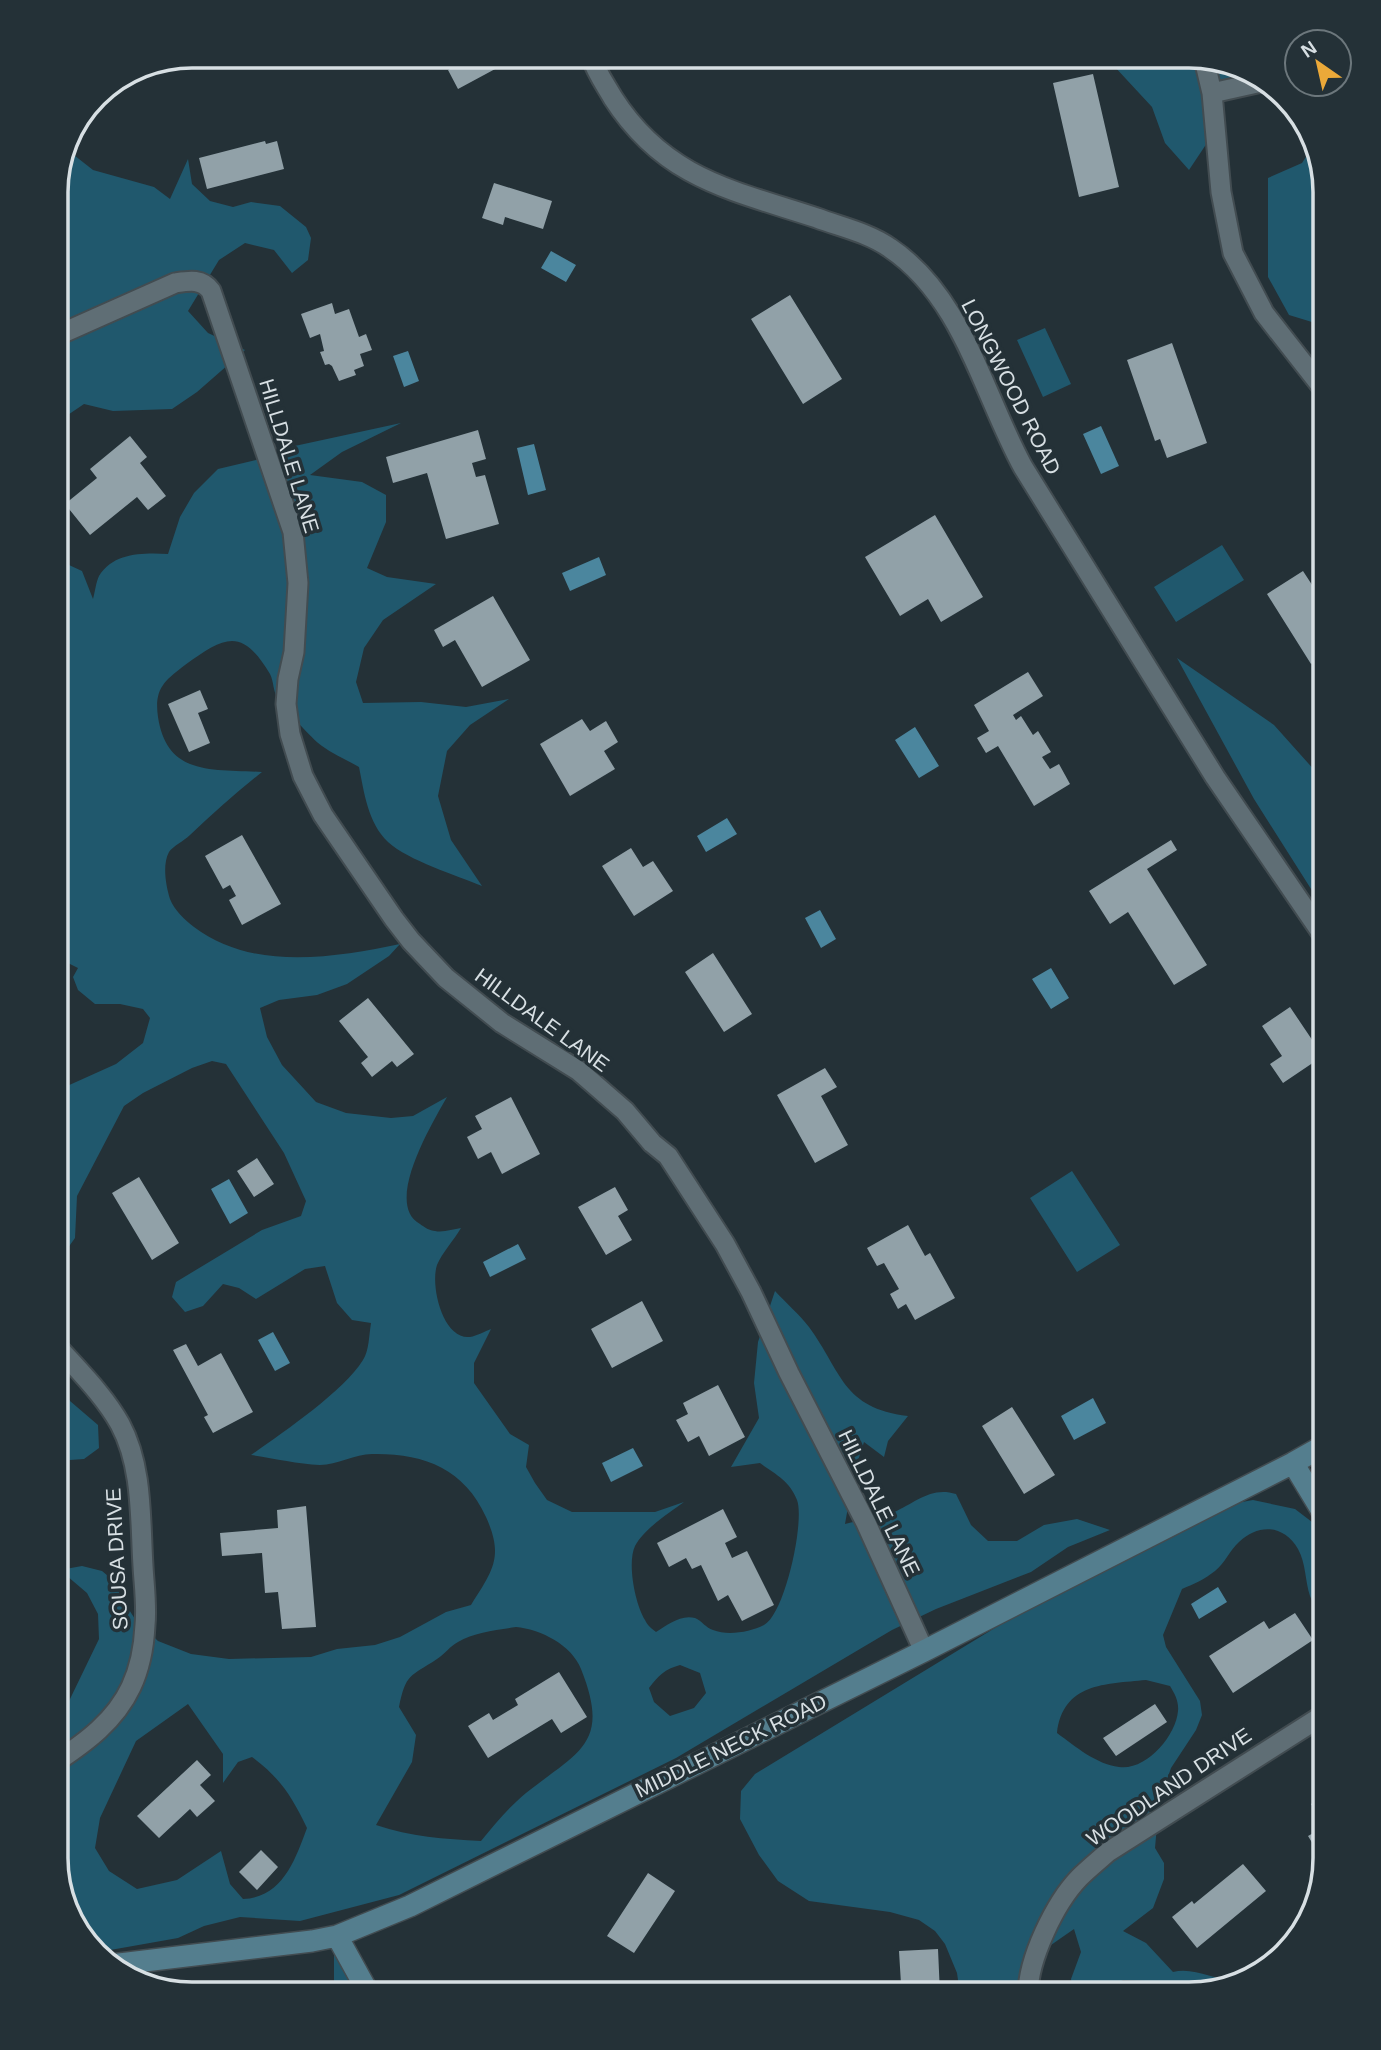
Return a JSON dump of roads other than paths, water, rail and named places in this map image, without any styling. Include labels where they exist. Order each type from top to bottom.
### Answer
[{"type":"main road","name":"MIDDLE NECK ROAD","points":[[128,1963],[337,1936],[410,1906],[924,1651],[1313,1452]]},
{"type":"main road","points":[[1293,1463],[1313,1496]]},
{"type":"main road","points":[[337,1936],[362,1981]]},
{"type":"street","name":"LONGWOOD ROAD","points":[[596,69],[628,121],[681,168],[708,183],[858,232],[890,247],[920,274],[944,303],[962,336],[1005,434],[1023,467],[1214,777],[1313,921]]},
{"type":"street","points":[[1206,70],[1212,93],[1221,192],[1233,253],[1264,313],[1313,376]]},
{"type":"street","points":[[1212,93],[1249,84]]},
{"type":"street","name":"HILLDALE LANE","points":[[69,330],[174,283],[201,282],[211,291],[293,532],[298,583],[294,652],[286,704],[290,734],[303,776],[323,815],[394,919],[446,978],[502,1023],[579,1071],[625,1111],[652,1143],[668,1156],[725,1244],[751,1293],[866,1522],[924,1651]]},
{"type":"street","name":"SOUSA DRIVE","points":[[68,1359],[95,1390],[119,1423],[128,1441],[139,1491],[146,1623],[140,1663],[130,1688],[115,1713],[91,1738],[68,1754]]},
{"type":"street","name":"WOODLAND DRIVE","points":[[1030,1982],[1032,1966],[1045,1933],[1078,1879],[1108,1852],[1313,1722]]}]
